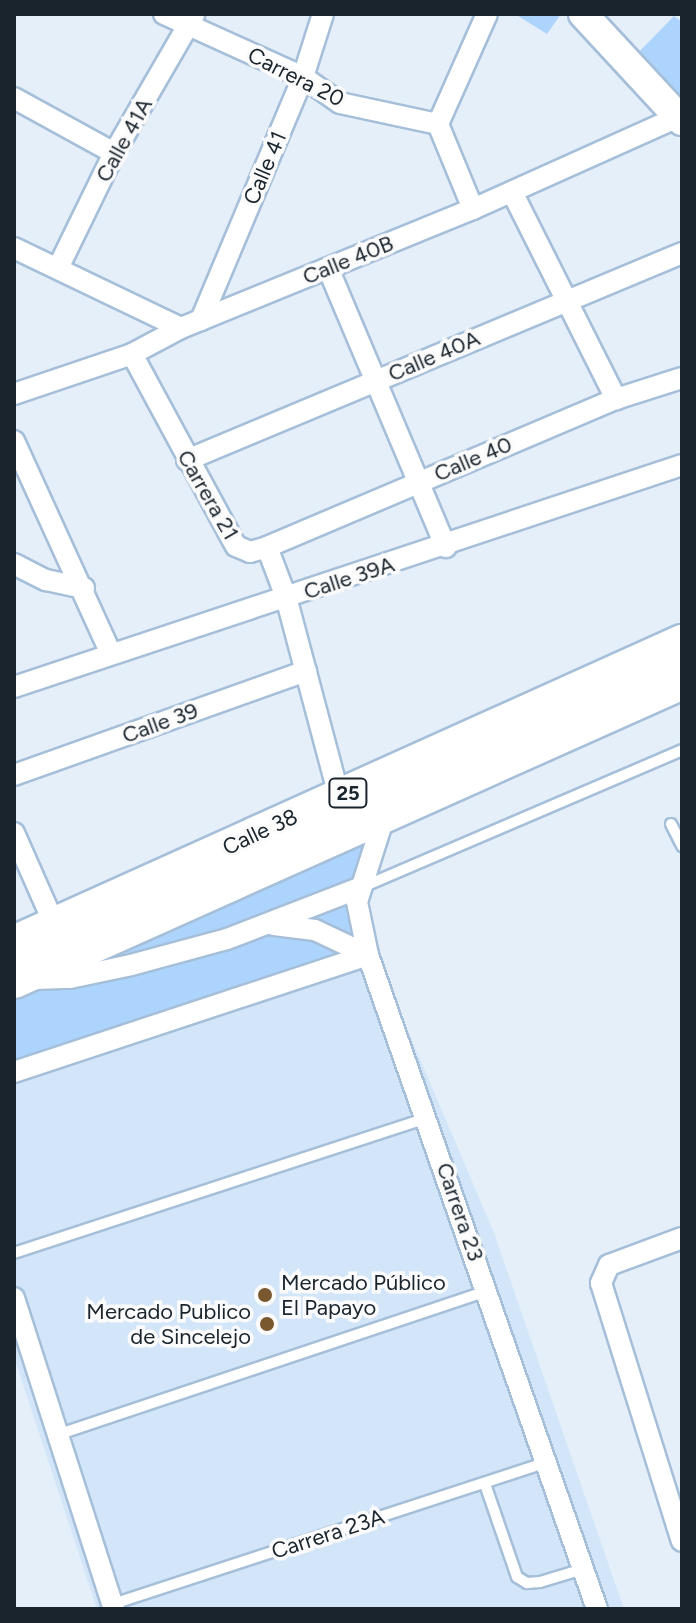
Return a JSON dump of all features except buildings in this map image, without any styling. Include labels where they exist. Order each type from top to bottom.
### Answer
[{"type":"highway","name":"Calle 38","points":[[14,944],[682,643]]},
{"type":"highway","name":"Calle 38","points":[[14,980],[682,681]]},
{"type":"main road","points":[[583,14],[631,60],[680,119]]},
{"type":"street","name":"Carrera 20","points":[[164,14],[192,20],[303,77],[340,103],[438,124]]},
{"type":"street","name":"Calle 41","points":[[201,320],[303,77],[323,14]]},
{"type":"street","points":[[473,209],[438,124],[487,14]]},
{"type":"street","name":"Calle 41A","points":[[58,268],[114,153],[192,20]]},
{"type":"street","points":[[14,98],[114,153]]},
{"type":"street","name":"Calle 40B","points":[[14,394],[132,354],[181,328],[473,209],[680,119]]},
{"type":"street","points":[[512,192],[616,399]]},
{"type":"street","points":[[14,248],[181,328]]},
{"type":"street","name":"Calle 40A","points":[[187,460],[682,253]]},
{"type":"street","points":[[328,268],[446,547]]},
{"type":"street","name":"Carrera 21","points":[[132,354],[236,546],[250,552],[267,547],[286,597],[339,796]]},
{"type":"street","name":"Calle 40","points":[[267,547],[616,399],[682,378]]},
{"type":"street","points":[[14,441],[84,588],[110,652]]},
{"type":"street","name":"Calle 39A","points":[[14,687],[110,652],[446,547],[682,465]]},
{"type":"street","points":[[14,564],[46,580],[84,588]]},
{"type":"street","name":"Calle 39","points":[[14,775],[306,671]]},
{"type":"street","name":"Carrera 23","points":[[385,814],[359,888],[358,915],[368,955],[597,1609]]},
{"type":"street","points":[[14,833],[55,926]]},
{"type":"street","points":[[14,980],[70,978],[131,965],[272,925],[359,888]]},
{"type":"street","points":[[272,925],[325,933],[368,955]]},
{"type":"street","points":[[14,1072],[368,955]]},
{"type":"street","points":[[682,1238],[609,1265],[601,1283],[676,1509],[682,1541]]},
{"type":"street","name":"Carrera 23A","points":[[14,1298],[114,1606]]},
{"type":"lane","points":[[359,888],[682,750]]},
{"type":"lane","points":[[671,824],[682,846]]},
{"type":"lane","points":[[14,1253],[427,1118]]},
{"type":"lane","points":[[57,1435],[488,1291]]},
{"type":"lane","name":"Carrera 23A","points":[[114,1606],[544,1463]]},
{"type":"lane","points":[[485,1484],[517,1577],[527,1583],[540,1582],[583,1569]]},
{"type":"shaded area","points":[[515,14],[561,14],[547,34]]},
{"type":"shaded area","points":[[674,16],[682,22],[682,121],[631,60]]},
{"type":"shaded area","points":[[385,814],[359,888],[368,955],[14,1072],[14,980]]},
{"type":"shaded area","name":"Mercado Público El Papayo","points":[[369,939],[494,1233],[624,1609],[97,1609],[14,1357],[14,1052]]},
{"type":"place","name":"Mercado Público El Papayo","points":[[265,1295]]},
{"type":"place","name":"Mercado Publico de Sincelejo","points":[[267,1324]]}]
